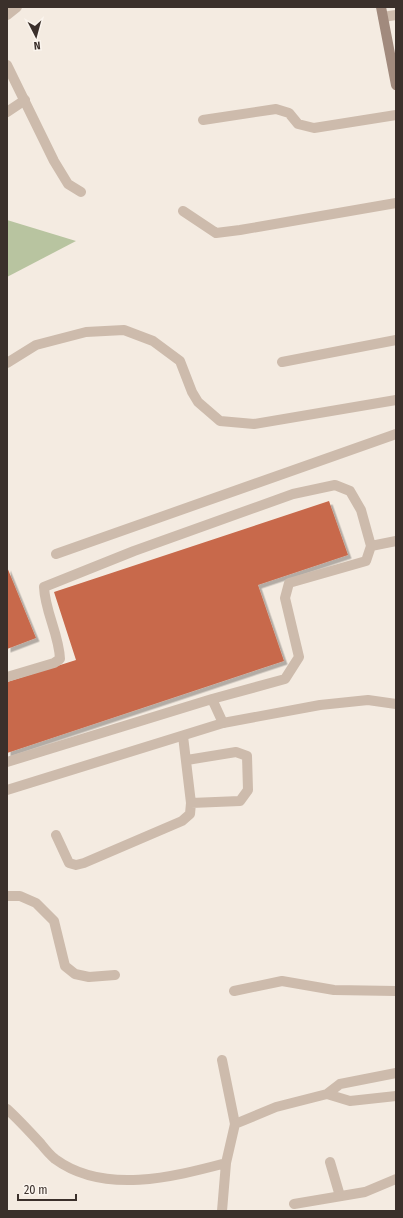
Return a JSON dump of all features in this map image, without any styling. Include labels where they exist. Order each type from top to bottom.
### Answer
[{"type":"main road","points":[[382,12],[396,86]]},
{"type":"street","points":[[7,15],[17,7]]},
{"type":"street","points":[[382,12],[396,15]]},
{"type":"street","points":[[7,66],[54,161],[68,184],[81,192]]},
{"type":"street","points":[[7,112],[25,100]]},
{"type":"street","points":[[203,120],[276,109],[289,113],[298,124],[314,128],[396,115]]},
{"type":"street","points":[[183,211],[216,233],[396,203]]},
{"type":"street","points":[[7,363],[36,345],[86,332],[124,330],[153,341],[180,361],[192,392],[198,402],[220,421],[254,424],[396,400]]},
{"type":"street","points":[[282,362],[396,340]]},
{"type":"street","points":[[56,554],[396,434]]},
{"type":"street","points":[[7,677],[54,663],[60,659],[60,648],[45,601],[44,587],[134,551],[293,494],[335,486],[350,491],[361,510],[371,546],[366,561],[289,583],[285,598],[299,657],[285,679],[212,699],[7,762]]},
{"type":"street","points":[[371,546],[396,541]]},
{"type":"street","points":[[212,699],[223,723]]},
{"type":"street","points":[[7,790],[223,723],[320,705],[368,700],[396,704]]},
{"type":"street","points":[[56,835],[70,863],[76,865],[84,863],[182,821],[190,814],[191,803],[183,736]]},
{"type":"street","points":[[187,760],[236,752],[247,756],[248,790],[240,801],[191,803]]},
{"type":"street","points":[[7,896],[20,896],[36,903],[54,921],[65,966],[75,974],[88,977],[115,975]]},
{"type":"street","points":[[234,991],[282,981],[334,990],[396,992]]},
{"type":"street","points":[[222,1060],[234,1124],[226,1163],[222,1211]]},
{"type":"street","points":[[234,1124],[276,1107],[326,1094],[340,1084],[396,1073]]},
{"type":"street","points":[[326,1094],[350,1101],[396,1096]]},
{"type":"street","points":[[7,1109],[55,1159],[80,1173],[106,1180],[178,1176],[226,1163]]},
{"type":"street","points":[[330,1162],[340,1196]]},
{"type":"street","points":[[294,1204],[365,1192],[396,1179]]},
{"type":"green space","points":[[7,220],[76,241],[7,277]]},
{"type":"building","points":[[329,501],[348,555],[258,585],[284,661],[7,753],[7,682],[76,660],[54,592]]},
{"type":"building","points":[[7,567],[36,638],[7,649]]}]
